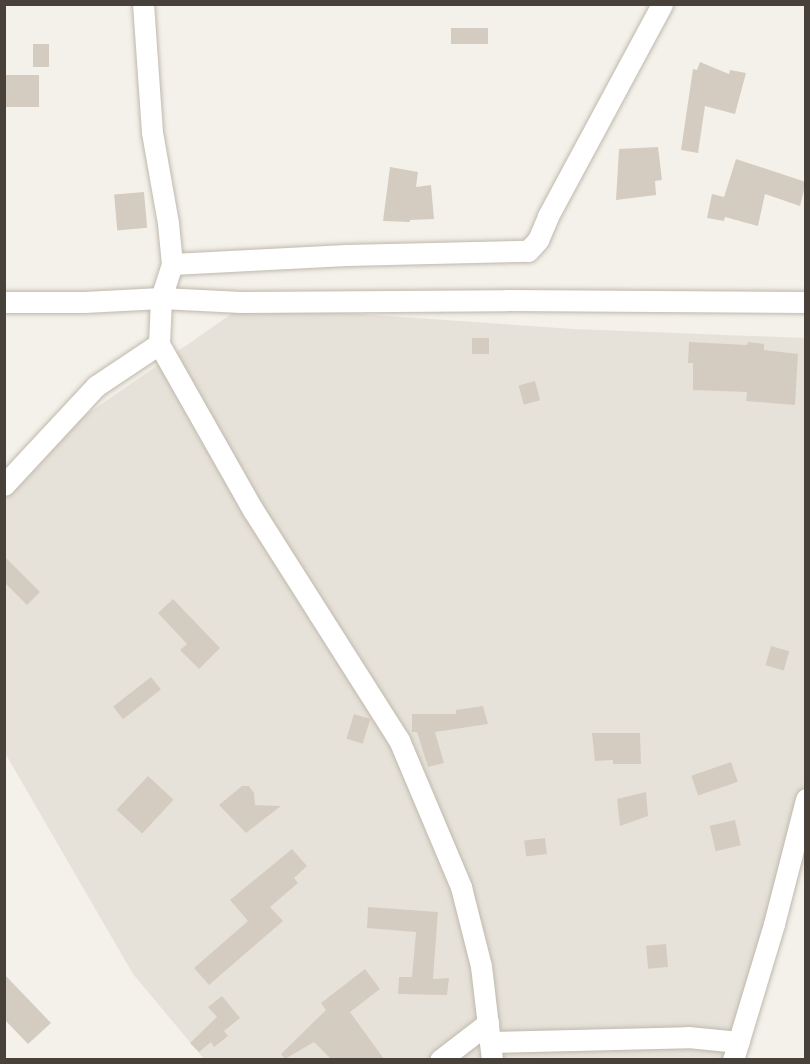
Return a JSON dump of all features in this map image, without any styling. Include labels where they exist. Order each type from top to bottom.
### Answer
[{"type":"street","points":[[143,4],[152,132],[168,224],[172,264],[162,298],[159,344],[253,510],[399,740],[461,887],[481,966],[490,1042]]},
{"type":"street","points":[[172,264],[346,255],[528,251],[538,240],[548,216],[662,4]]},
{"type":"street","points":[[4,302],[84,302],[162,298],[241,302],[519,300],[806,302]]},
{"type":"street","points":[[4,485],[96,386],[159,344]]},
{"type":"street","points":[[440,1059],[490,1042],[688,1037],[736,1051],[774,924],[806,799]]},
{"type":"shaded area","points":[[243,306],[574,329],[805,338],[805,804],[733,1059],[204,1059],[133,974],[5,753],[4,490],[67,428]]},
{"type":"building","points":[[451,28],[488,28],[488,44],[451,44]]},
{"type":"building","points":[[33,44],[49,44],[49,67],[33,67]]},
{"type":"building","points":[[700,62],[729,74],[730,70],[746,73],[735,114],[705,106],[698,153],[681,150],[693,69],[697,70]]},
{"type":"building","points":[[6,75],[39,75],[39,107],[6,107]]},
{"type":"building","points":[[658,147],[662,180],[655,181],[656,195],[616,200],[619,149]]},
{"type":"building","points":[[736,159],[806,182],[800,206],[765,194],[758,226],[725,217],[724,221],[707,218],[712,194],[724,197]]},
{"type":"building","points":[[390,167],[418,172],[416,187],[431,185],[434,219],[410,220],[410,222],[383,221]]},
{"type":"building","points":[[144,192],[147,228],[117,230],[114,195]]},
{"type":"building","points":[[472,338],[489,338],[489,354],[472,354]]},
{"type":"building","points":[[689,342],[747,345],[748,342],[764,344],[764,350],[798,354],[795,405],[746,401],[747,392],[693,390],[693,363],[688,363]]},
{"type":"building","points":[[535,381],[540,400],[524,405],[519,385]]},
{"type":"building","points":[[4,556],[40,592],[27,605],[4,582]]},
{"type":"building","points":[[173,599],[220,648],[199,669],[180,650],[187,644],[158,613]]},
{"type":"building","points":[[771,646],[789,651],[784,670],[765,665]]},
{"type":"building","points":[[151,677],[161,690],[123,719],[113,707]]},
{"type":"building","points":[[483,706],[488,724],[435,732],[444,763],[428,767],[417,732],[412,732],[412,714],[456,714],[456,710]]},
{"type":"building","points":[[354,714],[370,719],[363,744],[346,739]]},
{"type":"building","points":[[592,733],[640,733],[641,764],[613,764],[613,760],[595,761]]},
{"type":"building","points":[[731,762],[738,782],[698,796],[691,776]]},
{"type":"building","points":[[148,776],[174,800],[142,834],[117,810]]},
{"type":"building","points":[[242,786],[249,786],[254,793],[255,805],[281,806],[246,833],[219,805]]},
{"type":"building","points":[[646,792],[648,816],[620,826],[617,799]]},
{"type":"building","points":[[735,820],[741,845],[716,851],[710,826]]},
{"type":"building","points":[[545,838],[547,854],[526,856],[524,841]]},
{"type":"building","points":[[292,849],[307,866],[294,878],[298,883],[270,907],[283,921],[209,985],[194,968],[248,921],[230,900]]},
{"type":"building","points":[[368,907],[438,912],[433,979],[449,978],[447,995],[398,994],[399,977],[412,977],[416,932],[367,928]]},
{"type":"building","points":[[666,944],[668,967],[648,969],[646,946]]},
{"type":"building","points":[[365,969],[380,989],[350,1012],[384,1059],[331,1059],[314,1042],[285,1059],[281,1054],[326,1010],[321,1003]]},
{"type":"building","points":[[4,974],[51,1023],[28,1044],[4,1019]]},
{"type":"building","points":[[222,996],[240,1018],[224,1031],[228,1036],[214,1047],[211,1042],[199,1052],[190,1043],[217,1017],[208,1007]]}]
